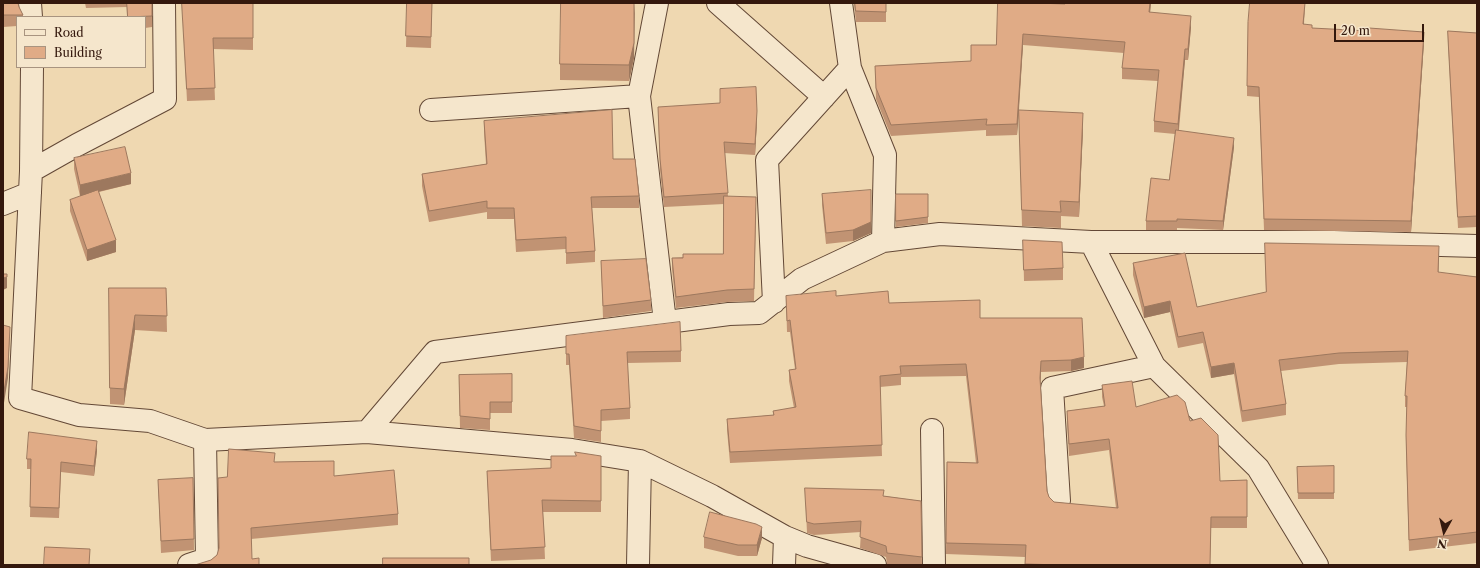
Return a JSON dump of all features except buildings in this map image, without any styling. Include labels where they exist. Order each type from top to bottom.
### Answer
[{"type":"street","points":[[30,3],[31,16]]},
{"type":"street","points":[[31,172],[77,145],[165,99],[164,3]]},
{"type":"street","points":[[657,3],[639,96],[665,322]]},
{"type":"street","points":[[718,3],[824,97]]},
{"type":"street","points":[[842,3],[850,68],[885,155],[883,241]]},
{"type":"street","points":[[32,68],[30,193],[12,395],[79,415],[150,421],[205,440],[367,432],[572,450],[640,461],[712,496],[785,537],[807,546],[875,565]]},
{"type":"street","points":[[774,302],[766,160],[850,68]]},
{"type":"street","points":[[431,110],[639,96]]},
{"type":"street","points":[[3,204],[30,193]]},
{"type":"street","points":[[367,432],[434,352],[729,314],[759,314],[802,279],[883,241],[940,234],[1091,242],[1333,242],[1477,246]]},
{"type":"street","points":[[1091,242],[1154,366],[1258,468],[1317,565]]},
{"type":"street","points":[[1059,501],[1052,388],[1154,366]]},
{"type":"street","points":[[932,430],[934,565]]},
{"type":"street","points":[[189,565],[206,560],[205,440]]},
{"type":"street","points":[[638,565],[640,461]]},
{"type":"street","points":[[784,565],[785,537]]}]
